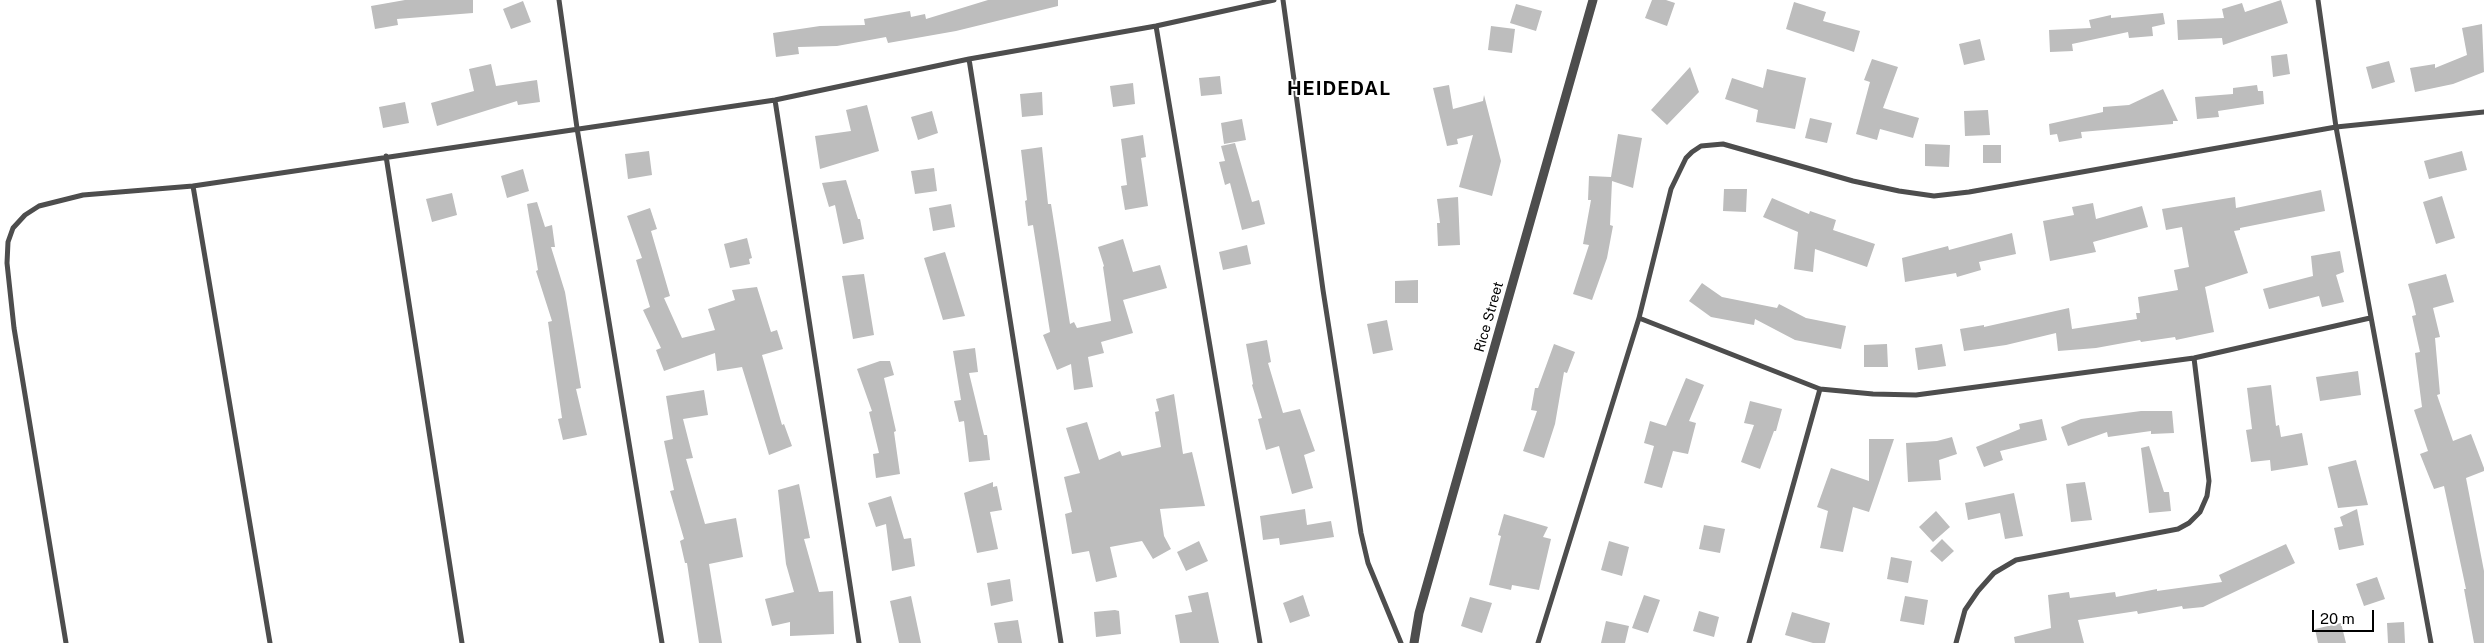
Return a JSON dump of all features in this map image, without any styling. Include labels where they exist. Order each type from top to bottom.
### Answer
[{"type":"street","points":[[559,0],[577,128],[662,643]]},
{"type":"street","points":[[66,643],[14,328],[7,263],[8,242],[13,228],[25,215],[39,206],[83,195],[194,186],[386,156],[775,100],[969,59],[1156,26],[1274,0]]},
{"type":"street","points":[[1283,0],[1323,290],[1361,533],[1368,563],[1401,643]]},
{"type":"street","name":"Rice Street","points":[[1414,643],[1420,613],[1593,0]]},
{"type":"street","points":[[2318,0],[2336,127],[2430,643]]},
{"type":"street","points":[[1156,26],[1260,643]]},
{"type":"street","points":[[969,59],[1061,643]]},
{"type":"street","points":[[775,100],[859,643]]},
{"type":"street","points":[[1538,643],[1639,318],[1671,188],[1686,158],[1701,146],[1723,144],[1853,181],[1934,196],[1978,190],[2336,127],[2484,112]]},
{"type":"street","points":[[386,156],[462,643]]},
{"type":"street","points":[[194,186],[270,643]]},
{"type":"street","points":[[1639,318],[1820,389],[1873,394],[1916,395],[2194,358],[2370,318]]},
{"type":"street","points":[[1956,643],[1965,610],[1978,591],[1994,573],[2016,560],[2165,533],[2189,523],[2200,512],[2207,496],[2209,481],[2194,358]]},
{"type":"street","points":[[1749,643],[1820,389]]},
{"type":"building","points":[[405,0],[473,0],[473,13],[397,19],[398,25],[375,29],[371,6]]},
{"type":"building","points":[[988,0],[1058,0],[1058,6],[956,31],[888,43],[886,37],[837,46],[798,47],[799,54],[776,57],[773,33],[820,26],[865,25],[864,19],[910,11],[911,17],[925,14],[926,19]]},
{"type":"building","points":[[1652,0],[1666,0],[1675,3],[1667,26],[1645,18]]},
{"type":"building","points":[[2281,0],[2288,23],[2223,45],[2222,38],[2178,40],[2177,20],[2224,18],[2222,9],[2242,3],[2245,12]]},
{"type":"building","points":[[523,1],[531,22],[511,29],[503,9]]},
{"type":"building","points":[[1794,2],[1826,12],[1823,21],[1860,31],[1854,52],[1786,29]]},
{"type":"building","points":[[1516,4],[1542,11],[1536,31],[1510,23]]},
{"type":"building","points":[[2163,13],[2165,24],[2152,27],[2153,36],[2129,38],[2128,32],[2072,44],[2073,51],[2050,52],[2049,30],[2091,28],[2089,20],[2111,15],[2111,18]]},
{"type":"building","points":[[2482,24],[2484,72],[2453,84],[2415,92],[2410,68],[2435,64],[2435,68],[2467,55],[2462,28]]},
{"type":"building","points":[[1491,26],[1515,29],[1512,53],[1488,50]]},
{"type":"building","points":[[1980,39],[1985,60],[1964,65],[1959,44]]},
{"type":"building","points":[[2287,54],[2290,74],[2273,77],[2271,56]]},
{"type":"building","points":[[1872,59],[1898,67],[1883,108],[1919,118],[1913,138],[1880,129],[1877,140],[1856,134],[1870,82],[1864,80]]},
{"type":"building","points":[[2389,61],[2395,82],[2372,89],[2366,67]]},
{"type":"building","points":[[491,64],[496,86],[537,80],[540,102],[518,105],[517,101],[437,126],[431,103],[474,91],[469,69]]},
{"type":"building","points":[[1690,67],[1699,92],[1667,125],[1651,110]]},
{"type":"building","points":[[1767,69],[1806,78],[1795,129],[1756,122],[1758,110],[1725,99],[1732,78],[1763,88]]},
{"type":"building","points":[[1220,76],[1222,94],[1201,96],[1199,78]]},
{"type":"building","points":[[1133,83],[1135,104],[1113,107],[1110,86]]},
{"type":"building","points":[[1449,85],[1453,109],[1483,101],[1484,95],[1501,161],[1492,196],[1459,187],[1473,135],[1457,139],[1458,144],[1447,146],[1433,88]]},
{"type":"building","points":[[2257,85],[2258,91],[2263,91],[2264,104],[2218,111],[2219,117],[2197,119],[2195,97],[2233,94],[2233,88]]},
{"type":"building","points":[[2163,89],[2178,121],[2173,121],[2173,124],[2081,132],[2082,138],[2059,142],[2057,134],[2050,135],[2049,124],[2103,112],[2103,107],[2129,105]]},
{"type":"building","points":[[1042,92],[1043,115],[1022,117],[1020,94]]},
{"type":"building","points":[[405,102],[409,123],[383,128],[379,107]]},
{"type":"building","points":[[867,105],[879,151],[820,169],[815,136],[851,131],[846,110]]},
{"type":"building","points":[[1988,110],[1990,135],[1965,136],[1964,111]]},
{"type":"building","points":[[932,111],[938,133],[918,140],[911,117]]},
{"type":"building","points":[[1810,118],[1832,123],[1827,143],[1805,138]]},
{"type":"building","points":[[1242,119],[1246,140],[1224,144],[1221,123]]},
{"type":"building","points":[[1618,134],[1642,138],[1633,188],[1612,181],[1610,225],[1613,226],[1607,258],[1592,300],[1573,294],[1589,245],[1583,244],[1591,200],[1588,200],[1589,176],[1611,177]]},
{"type":"building","points":[[1143,135],[1146,157],[1141,158],[1148,206],[1125,210],[1121,186],[1127,185],[1121,139]]},
{"type":"building","points":[[1235,143],[1252,202],[1259,200],[1265,224],[1242,230],[1230,183],[1225,185],[1219,162],[1225,161],[1221,146]]},
{"type":"building","points":[[1925,144],[1950,145],[1949,167],[1925,166]]},
{"type":"building","points":[[1983,145],[2001,145],[2001,163],[1983,163]]},
{"type":"building","points":[[1042,147],[1048,204],[1051,204],[1070,324],[1074,322],[1077,328],[1111,321],[1104,266],[1098,247],[1123,239],[1133,272],[1160,265],[1167,288],[1123,300],[1133,333],[1101,342],[1104,353],[1088,357],[1093,387],[1074,390],[1071,364],[1057,370],[1043,335],[1050,332],[1033,225],[1028,226],[1021,150]]},
{"type":"building","points":[[649,151],[652,175],[628,179],[625,154]]},
{"type":"building","points":[[2462,151],[2467,170],[2429,179],[2424,161]]},
{"type":"building","points":[[934,168],[937,191],[915,194],[911,171]]},
{"type":"building","points":[[523,169],[529,191],[507,198],[501,176]]},
{"type":"building","points":[[846,180],[858,219],[860,219],[864,239],[843,244],[835,205],[829,207],[822,183]]},
{"type":"building","points":[[1724,189],[1747,189],[1746,212],[1723,211]]},
{"type":"building","points":[[2321,190],[2325,211],[2240,228],[2240,230],[2234,231],[2248,273],[2205,287],[2214,332],[2176,340],[2175,337],[2141,342],[2140,340],[2096,348],[2058,351],[2056,333],[2006,345],[1964,351],[1960,329],[1984,325],[1984,327],[2069,308],[2072,329],[2137,319],[2136,313],[2140,313],[2138,297],[2178,290],[2174,270],[2189,267],[2182,227],[2166,230],[2162,209],[2235,197],[2236,208]]},
{"type":"building","points":[[452,193],[457,215],[432,222],[426,199]]},
{"type":"building","points":[[2442,196],[2455,238],[2436,244],[2423,202]]},
{"type":"building","points":[[1458,197],[1460,245],[1438,246],[1437,223],[1440,223],[1437,199]]},
{"type":"building","points":[[1772,198],[1809,214],[1810,211],[1836,220],[1833,230],[1875,244],[1867,267],[1815,249],[1813,272],[1794,269],[1798,232],[1763,217]]},
{"type":"building","points":[[537,202],[545,227],[552,225],[555,247],[551,247],[565,292],[581,388],[576,389],[587,435],[563,440],[558,419],[562,418],[548,322],[552,321],[536,271],[538,270],[527,204]]},
{"type":"building","points":[[2093,203],[2096,219],[2142,206],[2148,227],[2093,242],[2096,252],[2050,261],[2043,221],[2074,215],[2072,207]]},
{"type":"building","points":[[951,204],[955,227],[933,231],[929,208]]},
{"type":"building","points":[[650,208],[657,229],[651,231],[670,296],[664,298],[682,338],[715,330],[708,309],[735,300],[732,290],[757,287],[771,332],[777,330],[783,349],[762,355],[782,425],[784,424],[792,446],[769,455],[742,367],[717,371],[715,353],[664,371],[656,350],[661,348],[643,310],[650,307],[636,260],[642,258],[627,216]]},
{"type":"building","points":[[2012,233],[2016,254],[1979,262],[1981,270],[1957,277],[1956,273],[1905,282],[1902,258],[1948,246],[1949,250]]},
{"type":"building","points":[[747,238],[752,258],[749,259],[750,264],[730,268],[724,244]]},
{"type":"building","points":[[1247,245],[1251,264],[1223,270],[1219,252]]},
{"type":"building","points":[[2340,251],[2344,272],[2336,275],[2344,302],[2322,307],[2319,296],[2269,309],[2263,289],[2313,276],[2311,256]]},
{"type":"building","points":[[945,252],[965,316],[943,320],[924,258]]},
{"type":"building","points":[[864,274],[874,335],[853,339],[842,276]]},
{"type":"building","points":[[2446,274],[2454,302],[2433,308],[2440,337],[2435,338],[2440,394],[2437,395],[2453,441],[2471,434],[2484,468],[2484,471],[2466,478],[2484,571],[2484,643],[2474,643],[2464,589],[2466,589],[2444,486],[2434,489],[2420,454],[2428,451],[2414,410],[2422,407],[2415,353],[2420,352],[2412,316],[2416,315],[2408,284]]},
{"type":"building","points":[[1418,280],[1418,303],[1395,303],[1395,281]]},
{"type":"building","points":[[1702,283],[1722,297],[1777,308],[1779,304],[1806,318],[1846,326],[1841,349],[1795,340],[1755,319],[1754,325],[1711,317],[1689,301]]},
{"type":"building","points":[[1387,320],[1393,350],[1373,354],[1367,324]]},
{"type":"building","points":[[1267,340],[1271,362],[1268,363],[1283,413],[1300,409],[1315,451],[1304,455],[1313,488],[1292,494],[1279,446],[1266,450],[1258,419],[1262,418],[1252,385],[1246,344]]},
{"type":"building","points":[[1554,344],[1575,352],[1567,373],[1564,372],[1555,424],[1544,458],[1523,451],[1537,411],[1531,410],[1535,388],[1538,388]]},
{"type":"building","points":[[1887,344],[1888,367],[1864,367],[1864,345]]},
{"type":"building","points":[[1942,344],[1946,366],[1918,370],[1915,348]]},
{"type":"building","points":[[975,348],[978,372],[969,373],[984,435],[987,435],[990,460],[969,462],[964,421],[959,422],[954,401],[961,400],[953,351]]},
{"type":"building","points":[[880,361],[890,361],[894,375],[884,378],[896,431],[894,432],[900,474],[876,478],[873,454],[879,453],[869,412],[872,411],[857,369]]},
{"type":"building","points":[[2358,371],[2361,395],[2320,401],[2316,377]]},
{"type":"building","points":[[1686,378],[1704,385],[1689,421],[1696,423],[1688,454],[1673,451],[1662,488],[1644,483],[1654,446],[1644,443],[1650,421],[1666,426]]},
{"type":"building","points":[[2271,385],[2276,426],[2279,425],[2281,437],[2302,433],[2308,465],[2271,471],[2270,460],[2251,462],[2246,430],[2252,429],[2247,388]]},
{"type":"building","points":[[704,390],[708,415],[683,419],[693,458],[686,459],[705,524],[736,518],[743,557],[709,564],[722,643],[699,643],[687,563],[685,563],[680,541],[684,539],[670,491],[674,490],[664,441],[673,439],[666,396]]},
{"type":"building","points":[[1174,394],[1183,454],[1192,452],[1205,506],[1160,509],[1164,536],[1171,549],[1153,559],[1142,541],[1110,547],[1117,577],[1096,582],[1089,551],[1072,554],[1065,514],[1072,512],[1064,477],[1080,473],[1066,428],[1087,422],[1099,460],[1120,451],[1122,456],[1161,447],[1155,412],[1159,411],[1156,399]]},
{"type":"building","points":[[1750,401],[1782,409],[1776,431],[1774,431],[1760,469],[1741,462],[1754,425],[1744,423]]},
{"type":"building","points":[[2141,411],[2172,411],[2174,433],[2151,434],[2151,431],[2108,437],[2107,432],[2068,446],[2061,427],[2081,419]]},
{"type":"building","points":[[2042,419],[2047,440],[2000,451],[2003,460],[1984,467],[1976,447],[2020,429],[2019,424]]},
{"type":"building","points":[[1952,437],[1957,454],[1939,460],[1941,480],[1908,482],[1906,443],[1937,441]]},
{"type":"building","points":[[1869,439],[1894,439],[1869,512],[1853,507],[1843,552],[1820,548],[1828,511],[1817,507],[1831,468],[1869,481]]},
{"type":"building","points":[[2149,446],[2164,492],[2169,492],[2171,511],[2149,513],[2141,448]]},
{"type":"building","points":[[2356,460],[2368,505],[2338,508],[2328,467]]},
{"type":"building","points":[[993,482],[993,487],[997,486],[1002,510],[990,512],[998,549],[977,553],[964,493]]},
{"type":"building","points":[[2085,482],[2092,520],[2071,522],[2066,484]]},
{"type":"building","points":[[799,484],[810,538],[804,539],[819,592],[833,591],[834,634],[790,636],[790,622],[772,626],[765,599],[794,592],[786,564],[778,490]]},
{"type":"building","points":[[2014,493],[2023,536],[2005,539],[2000,513],[1968,520],[1965,503]]},
{"type":"building","points":[[891,496],[904,539],[911,538],[915,566],[892,571],[886,524],[876,527],[868,503]]},
{"type":"building","points":[[1305,509],[1307,525],[1331,521],[1334,537],[1280,545],[1279,538],[1263,540],[1260,516]]},
{"type":"building","points":[[2357,509],[2364,545],[2339,550],[2334,528],[2343,526],[2340,517]]},
{"type":"building","points":[[1936,511],[1950,527],[1933,542],[1919,527]]},
{"type":"building","points":[[1504,514],[1548,527],[1543,537],[1551,539],[1539,590],[1512,585],[1511,590],[1489,585],[1501,536],[1498,535]]},
{"type":"building","points":[[1704,525],[1725,529],[1720,553],[1699,549]]},
{"type":"building","points":[[1942,539],[1954,551],[1942,562],[1930,551]]},
{"type":"building","points":[[1199,541],[1208,561],[1186,571],[1177,552]]},
{"type":"building","points":[[1609,541],[1629,547],[1622,576],[1601,570]]},
{"type":"building","points":[[2286,544],[2295,563],[2203,607],[2183,609],[2182,606],[2138,614],[2137,611],[2078,620],[2084,643],[2015,643],[2014,637],[2051,628],[2048,595],[2069,592],[2070,598],[2115,592],[2116,597],[2157,589],[2157,591],[2222,582],[2219,575]]},
{"type":"building","points":[[1891,557],[1912,561],[1908,583],[1887,579]]},
{"type":"building","points":[[2377,577],[2385,599],[2364,606],[2356,584]]},
{"type":"building","points":[[1010,579],[1013,601],[991,606],[987,583]]},
{"type":"building","points":[[1208,592],[1219,643],[1180,643],[1175,615],[1192,612],[1188,596]]},
{"type":"building","points":[[1303,595],[1310,616],[1290,623],[1283,603]]},
{"type":"building","points":[[1644,595],[1660,600],[1648,633],[1632,628]]},
{"type":"building","points":[[911,596],[921,643],[899,643],[890,601]]},
{"type":"building","points":[[1905,596],[1928,600],[1924,625],[1900,621]]},
{"type":"building","points":[[1470,597],[1492,603],[1482,633],[1461,626]]},
{"type":"building","points":[[1119,611],[1121,634],[1096,637],[1094,612]]},
{"type":"building","points":[[1699,611],[1719,617],[1714,637],[1693,631]]},
{"type":"building","points":[[1792,612],[1830,623],[1825,643],[1813,643],[1785,635]]},
{"type":"building","points":[[1018,620],[1022,643],[998,643],[994,623]]},
{"type":"building","points":[[1606,621],[1629,626],[1625,643],[1601,643]]},
{"type":"building","points":[[2404,622],[2405,643],[2388,643],[2387,623]]},
{"type":"building","points":[[2341,623],[2346,643],[2318,643],[2315,629]]},
{"type":"district","name":"HEIDEDAL","points":[[1339,89]]}]
